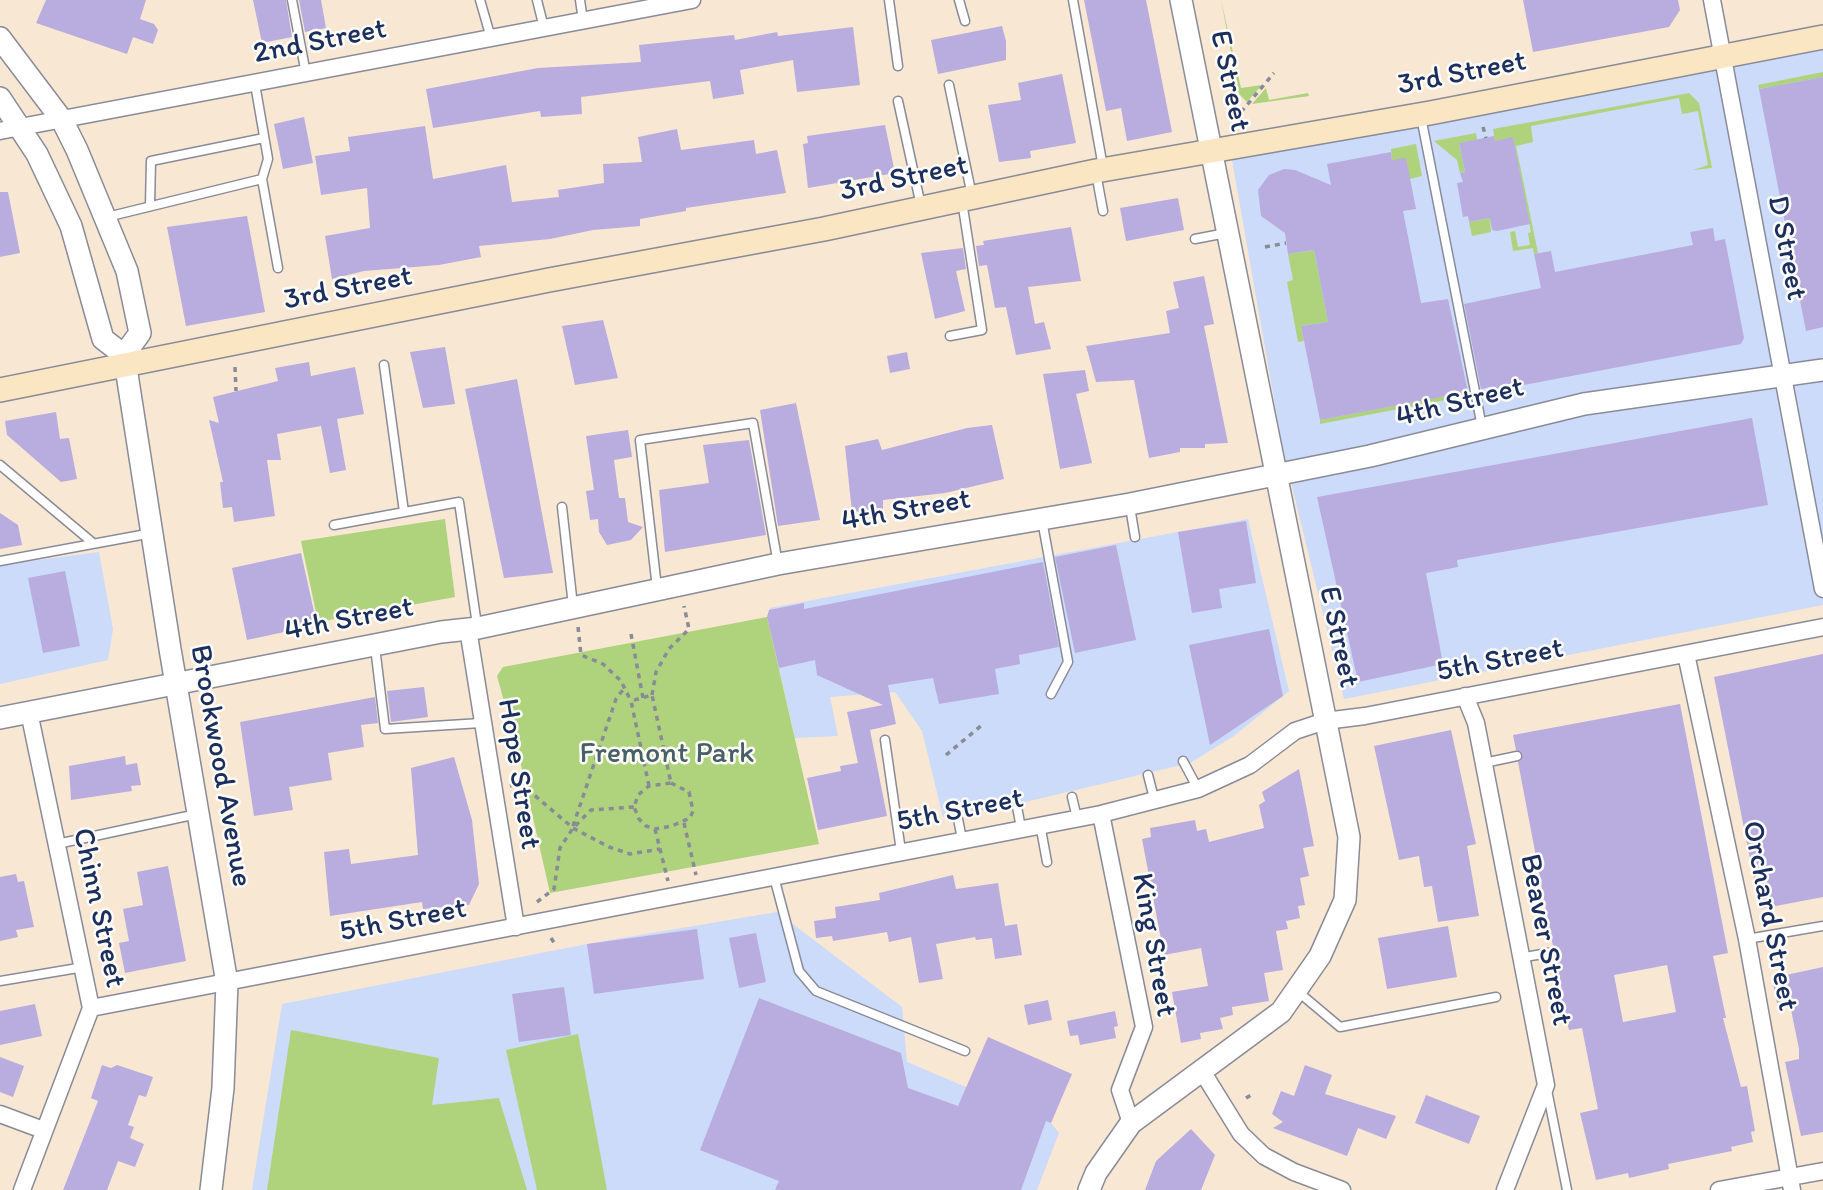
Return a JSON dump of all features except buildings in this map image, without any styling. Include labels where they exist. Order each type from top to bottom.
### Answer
[{"type":"main road","name":"3rd Street","points":[[0,390],[125,360],[824,229],[921,206],[1100,170],[1420,114],[1823,37]]},
{"type":"street","name":"2nd Street","points":[[8,129],[583,21],[631,6],[692,0]]},
{"type":"street","name":"E Street","points":[[1089,1190],[1096,1173],[1131,1123],[1281,1012],[1320,956],[1345,900],[1349,837],[1181,0]]},
{"type":"street","name":"D Street","points":[[1712,0],[1781,377],[1812,514],[1823,589]]},
{"type":"street","points":[[0,38],[62,120],[107,218],[127,271],[140,332],[125,360],[103,339],[71,226],[37,155],[8,129],[0,98]]},
{"type":"street","name":"Brookwood Avenue","points":[[125,360],[176,685],[227,983],[223,1088],[211,1190]]},
{"type":"street","name":"4th Street","points":[[0,718],[473,629],[778,564],[1041,517],[1130,504],[1370,456],[1584,404],[1823,370]]},
{"type":"street","name":"5th Street","points":[[90,1009],[1101,814],[1198,789],[1250,765],[1295,732],[1325,721],[1823,627]]},
{"type":"street","name":"Hope Street","points":[[473,629],[481,723],[516,927]]},
{"type":"street","name":"Orchard Street","points":[[1686,654],[1747,939],[1790,1184]]},
{"type":"street","name":"Beaver Street","points":[[1465,696],[1476,723],[1519,958],[1546,1085]]},
{"type":"street","name":"Chinn Street","points":[[22,1190],[90,1009],[84,967],[29,712]]},
{"type":"street","name":"King Street","points":[[1101,814],[1144,1027],[1120,1090],[1131,1123]]},
{"type":"street","points":[[1202,1071],[1241,1134],[1264,1156],[1342,1190]]},
{"type":"street","points":[[1505,1190],[1546,1085]]},
{"type":"street","points":[[0,1114],[43,1130]]},
{"type":"street","points":[[1719,1190],[1790,1184],[1823,1171]]},
{"type":"lane","points":[[292,0],[306,74]]},
{"type":"lane","points":[[480,0],[491,38]]},
{"type":"lane","points":[[537,0],[544,28]]},
{"type":"lane","points":[[580,0],[583,21]]},
{"type":"lane","points":[[889,0],[898,66]]},
{"type":"lane","points":[[960,0],[965,21]]},
{"type":"lane","points":[[1073,0],[1100,170],[1103,211]]},
{"type":"lane","points":[[255,83],[268,159],[262,179],[278,268]]},
{"type":"lane","points":[[949,85],[967,197],[982,330],[950,336]]},
{"type":"lane","points":[[898,101],[921,206]]},
{"type":"lane","points":[[1420,114],[1482,427]]},
{"type":"lane","points":[[150,205],[151,161],[264,138]]},
{"type":"lane","points":[[107,218],[150,205],[262,179]]},
{"type":"lane","points":[[1195,239],[1226,233]]},
{"type":"lane","points":[[384,365],[404,512]]},
{"type":"lane","points":[[657,588],[640,440],[753,423],[778,564]]},
{"type":"lane","points":[[0,465],[93,543]]},
{"type":"lane","points":[[334,525],[459,502],[473,629]]},
{"type":"lane","points":[[1130,504],[1135,537]]},
{"type":"lane","points":[[562,507],[573,606]]},
{"type":"lane","points":[[1041,517],[1068,662],[1051,694]]},
{"type":"lane","points":[[0,561],[152,533]]},
{"type":"lane","points":[[375,646],[385,729],[481,723]]},
{"type":"lane","points":[[885,740],[901,851]]},
{"type":"lane","points":[[1484,763],[1517,757]]},
{"type":"lane","points":[[1183,761],[1198,789]]},
{"type":"lane","points":[[1148,775],[1155,802]]},
{"type":"lane","points":[[1072,797],[1077,818]]},
{"type":"lane","points":[[1017,807],[1021,828]]},
{"type":"lane","points":[[57,844],[198,814]]},
{"type":"lane","points":[[958,819],[962,839]]},
{"type":"lane","points":[[1040,824],[1047,862]]},
{"type":"lane","points":[[774,876],[799,971],[816,991],[965,1051]]},
{"type":"lane","points":[[1747,939],[1823,926]]},
{"type":"lane","points":[[1519,958],[1554,952]]},
{"type":"lane","points":[[0,981],[84,967]]},
{"type":"lane","points":[[1296,990],[1340,1027],[1496,997]]},
{"type":"lane","points":[[1546,1085],[1567,1190]]},
{"type":"path","points":[[1241,112],[1274,74]]},
{"type":"path","points":[[1483,127],[1486,138]]},
{"type":"path","points":[[1265,247],[1286,243]]},
{"type":"path","points":[[235,367],[236,391]]},
{"type":"path","points":[[671,783],[652,695],[656,672],[669,649],[689,629],[678,584]]},
{"type":"path","points":[[573,606],[581,655],[603,664],[625,687],[631,701],[649,786]]},
{"type":"path","points":[[631,634],[643,698]]},
{"type":"path","points":[[573,828],[616,699],[625,687]]},
{"type":"path","points":[[631,701],[652,695]]},
{"type":"path","points":[[946,755],[982,724]]},
{"type":"path","points":[[492,790],[520,783],[573,828],[609,847],[630,854],[660,849]]},
{"type":"path","points":[[671,783],[689,792],[693,811],[684,823],[655,829],[639,820],[634,807],[642,790],[649,786],[671,783]]},
{"type":"path","points":[[537,902],[554,889],[560,848],[573,828],[591,810],[634,807]]},
{"type":"path","points":[[684,823],[700,891]]},
{"type":"path","points":[[655,829],[672,897]]},
{"type":"path","points":[[546,895],[546,904]]},
{"type":"path","points":[[551,938],[555,944]]},
{"type":"shaded area","points":[[1823,41],[1823,605],[1344,699],[1283,450],[1232,160]]},
{"type":"shaded area","points":[[1248,519],[1289,691],[1234,736],[1190,763],[1021,803],[943,817],[922,731],[895,692],[830,697],[838,736],[795,738],[767,617],[770,608]]},
{"type":"shaded area","points":[[99,552],[113,629],[108,660],[0,684],[0,565]]},
{"type":"shaded area","points":[[777,912],[902,1007],[907,1062],[1051,1123],[1059,1133],[1037,1190],[252,1190],[282,1004],[587,944]]},
{"type":"green space","points":[[1221,0],[1241,88],[1262,85],[1247,102],[1239,94]]},
{"type":"green space","points":[[1823,72],[1823,77],[1759,89],[1758,85]]},
{"type":"green space","points":[[1266,88],[1269,100],[1308,93],[1309,96],[1252,104]]},
{"type":"green space","points":[[1689,93],[1699,103],[1712,168],[1693,170],[1708,165],[1698,111],[1682,114],[1679,98],[1531,126],[1533,142],[1516,146],[1538,253],[1534,254],[1533,248],[1513,251],[1510,232],[1515,231],[1518,247],[1530,245],[1528,233],[1531,232],[1513,138],[1495,141],[1493,129]]},
{"type":"green space","points":[[1476,133],[1477,140],[1459,143],[1465,172],[1460,173],[1457,160],[1434,141]]},
{"type":"green space","points":[[1416,144],[1422,176],[1410,179],[1392,160],[1391,149]]},
{"type":"green space","points":[[1490,218],[1491,232],[1472,236],[1469,222]]},
{"type":"green space","points":[[1314,250],[1328,322],[1301,326],[1304,341],[1298,342],[1287,282],[1293,280],[1288,254]]},
{"type":"green space","points":[[1466,392],[1467,396],[1320,424],[1320,420]]},
{"type":"green space","points":[[445,519],[455,597],[318,622],[301,541]]},
{"type":"green space","name":"Fremont Park","points":[[767,617],[819,844],[550,893],[519,756],[497,676],[503,667]]},
{"type":"green space","points":[[291,1030],[439,1058],[432,1105],[499,1098],[527,1190],[267,1190]]},
{"type":"green space","points":[[578,1034],[607,1190],[537,1190],[506,1050]]}]
